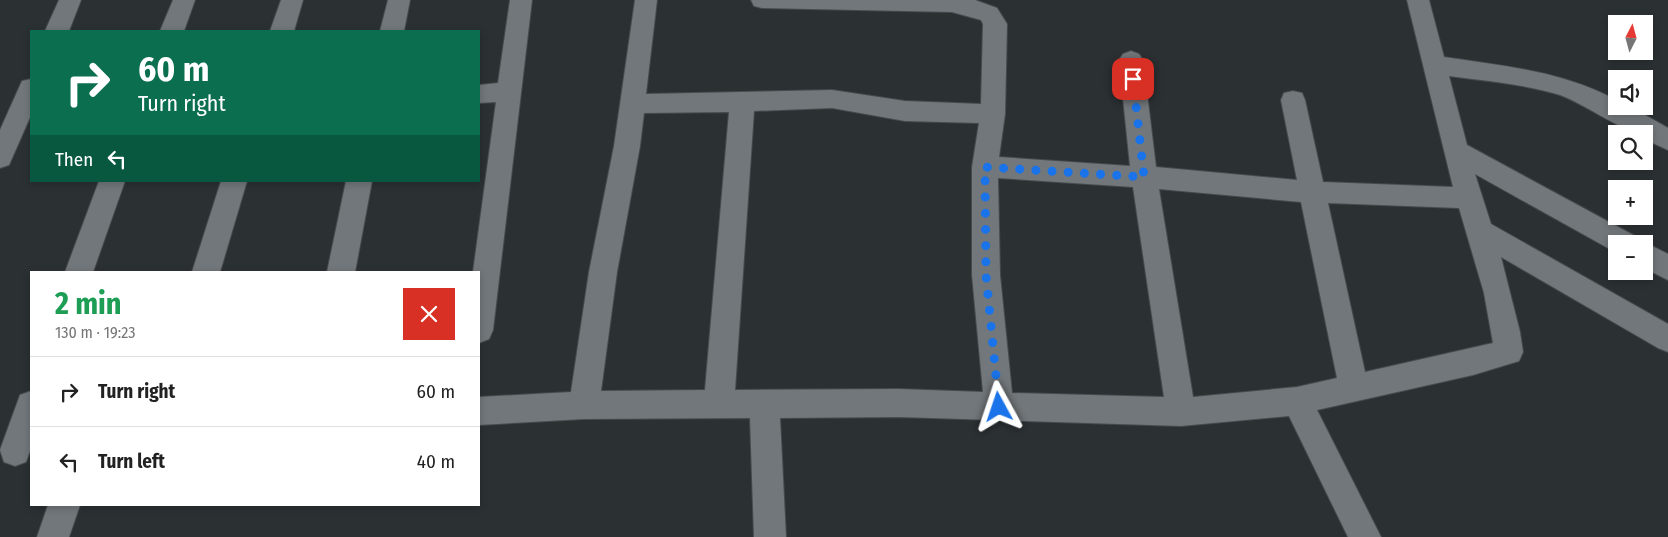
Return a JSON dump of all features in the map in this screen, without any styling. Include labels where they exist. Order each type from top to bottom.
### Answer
[{"type":"street","points":[[56,30],[70,0]]},
{"type":"street","points":[[172,30],[184,0]]},
{"type":"street","points":[[282,30],[292,0]]},
{"type":"street","points":[[392,30],[399,0]]},
{"type":"street","points":[[480,322],[521,0]]},
{"type":"street","points":[[584,405],[603,272],[627,146],[646,0]]},
{"type":"street","points":[[762,0],[952,4],[974,8],[989,14],[995,24],[993,114],[985,167],[986,275],[999,407]]},
{"type":"street","points":[[480,411],[584,405],[899,403],[1181,412],[1296,401],[1473,362],[1509,352],[1504,320],[1481,232],[1469,198],[1456,150],[1418,0]]},
{"type":"street","points":[[1131,60],[1144,177],[1181,412]]},
{"type":"street","points":[[1434,65],[1530,79],[1563,87],[1589,98],[1668,140]]},
{"type":"street","points":[[0,158],[30,90]]},
{"type":"street","points":[[480,94],[510,91]]},
{"type":"street","points":[[631,104],[832,99],[904,111],[993,114]]},
{"type":"street","points":[[1293,100],[1354,388]]},
{"type":"street","points":[[719,404],[742,102]]},
{"type":"street","points":[[1456,150],[1609,235]]},
{"type":"street","points":[[985,167],[1144,177],[1311,192],[1469,198]]},
{"type":"street","points":[[79,271],[112,182]]},
{"type":"street","points":[[206,271],[234,182]]},
{"type":"street","points":[[341,271],[359,182]]},
{"type":"street","points":[[1481,232],[1668,339]]},
{"type":"street","points":[[1653,259],[1668,268]]},
{"type":"street","points":[[1296,401],[1365,537]]},
{"type":"street","points":[[764,404],[770,537]]},
{"type":"street","points":[[15,451],[30,408]]},
{"type":"street","points":[[53,537],[64,506]]},
{"type":"route","points":[[999,407],[986,275],[985,167],[1144,177],[1133,79]]}]
